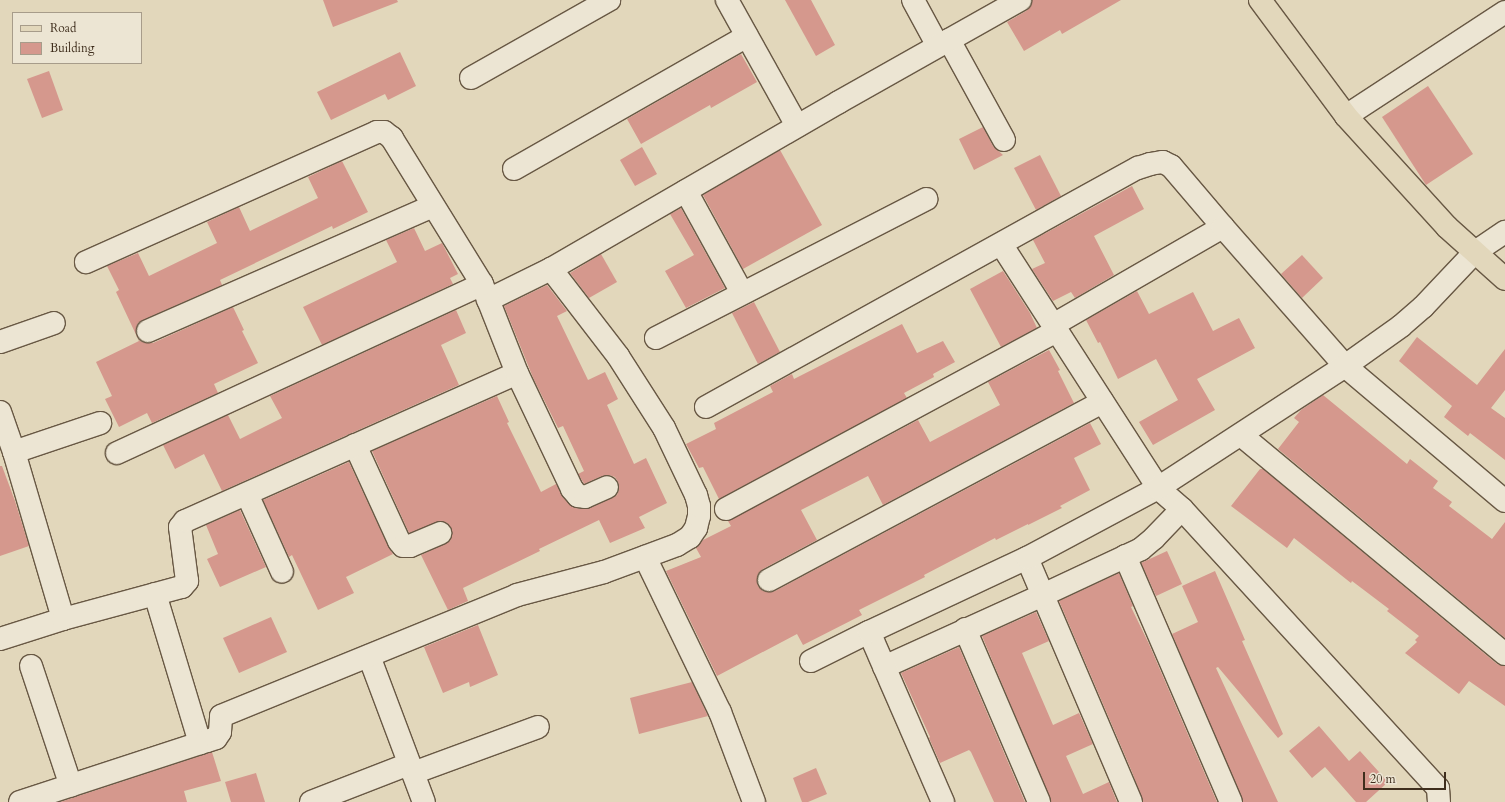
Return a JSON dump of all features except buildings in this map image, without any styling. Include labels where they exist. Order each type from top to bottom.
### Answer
[{"type":"main road","points":[[1260,0],[1346,116],[1447,227],[1505,279]]},
{"type":"street","points":[[471,78],[609,0]]},
{"type":"street","points":[[727,0],[797,126]]},
{"type":"street","points":[[913,0],[943,43],[1004,140]]},
{"type":"street","points":[[117,453],[485,292],[552,269],[797,126],[1020,0]]},
{"type":"street","points":[[1346,116],[1505,12]]},
{"type":"street","points":[[514,169],[747,36]]},
{"type":"street","points":[[86,262],[377,132],[384,132],[392,138],[485,292],[516,373],[572,489],[578,496],[585,497],[607,487]]},
{"type":"street","points":[[706,407],[1138,168],[1163,162],[1172,166],[1223,228],[1345,366],[1505,501]]},
{"type":"street","points":[[686,191],[742,293]]},
{"type":"street","points":[[656,338],[926,199]]},
{"type":"street","points":[[148,331],[433,206]]},
{"type":"street","points":[[726,509],[1055,328],[1223,228]]},
{"type":"street","points":[[811,661],[869,632],[1027,558],[1158,488],[1345,366],[1401,326],[1423,307],[1475,252],[1505,232]]},
{"type":"street","points":[[1001,244],[1158,488],[1182,509],[1438,788],[1439,802]]},
{"type":"street","points":[[20,802],[216,738],[220,732],[221,716],[517,595],[604,572],[677,545],[690,537],[696,528],[699,516],[696,495],[664,428],[618,356],[552,269]]},
{"type":"street","points":[[0,342],[54,323]]},
{"type":"street","points":[[0,639],[64,619],[182,587],[187,581],[180,527],[186,521],[516,373]]},
{"type":"street","points":[[769,580],[1103,402]]},
{"type":"street","points":[[0,412],[14,452],[64,619]]},
{"type":"street","points":[[14,452],[100,423]]},
{"type":"street","points":[[1241,434],[1505,654]]},
{"type":"street","points":[[355,445],[399,541],[403,546],[410,546],[440,533]]},
{"type":"street","points":[[247,494],[282,572]]},
{"type":"street","points":[[884,667],[1141,549],[1154,538],[1182,509]]},
{"type":"street","points":[[645,556],[720,712],[754,802]]},
{"type":"street","points":[[1125,556],[1231,802]]},
{"type":"street","points":[[1027,558],[1131,802]]},
{"type":"street","points":[[154,594],[200,743]]},
{"type":"street","points":[[965,629],[1039,802]]},
{"type":"street","points":[[869,632],[943,802]]},
{"type":"street","points":[[369,656],[424,802]]},
{"type":"street","points":[[31,666],[71,786]]},
{"type":"street","points":[[311,802],[538,727]]}]
